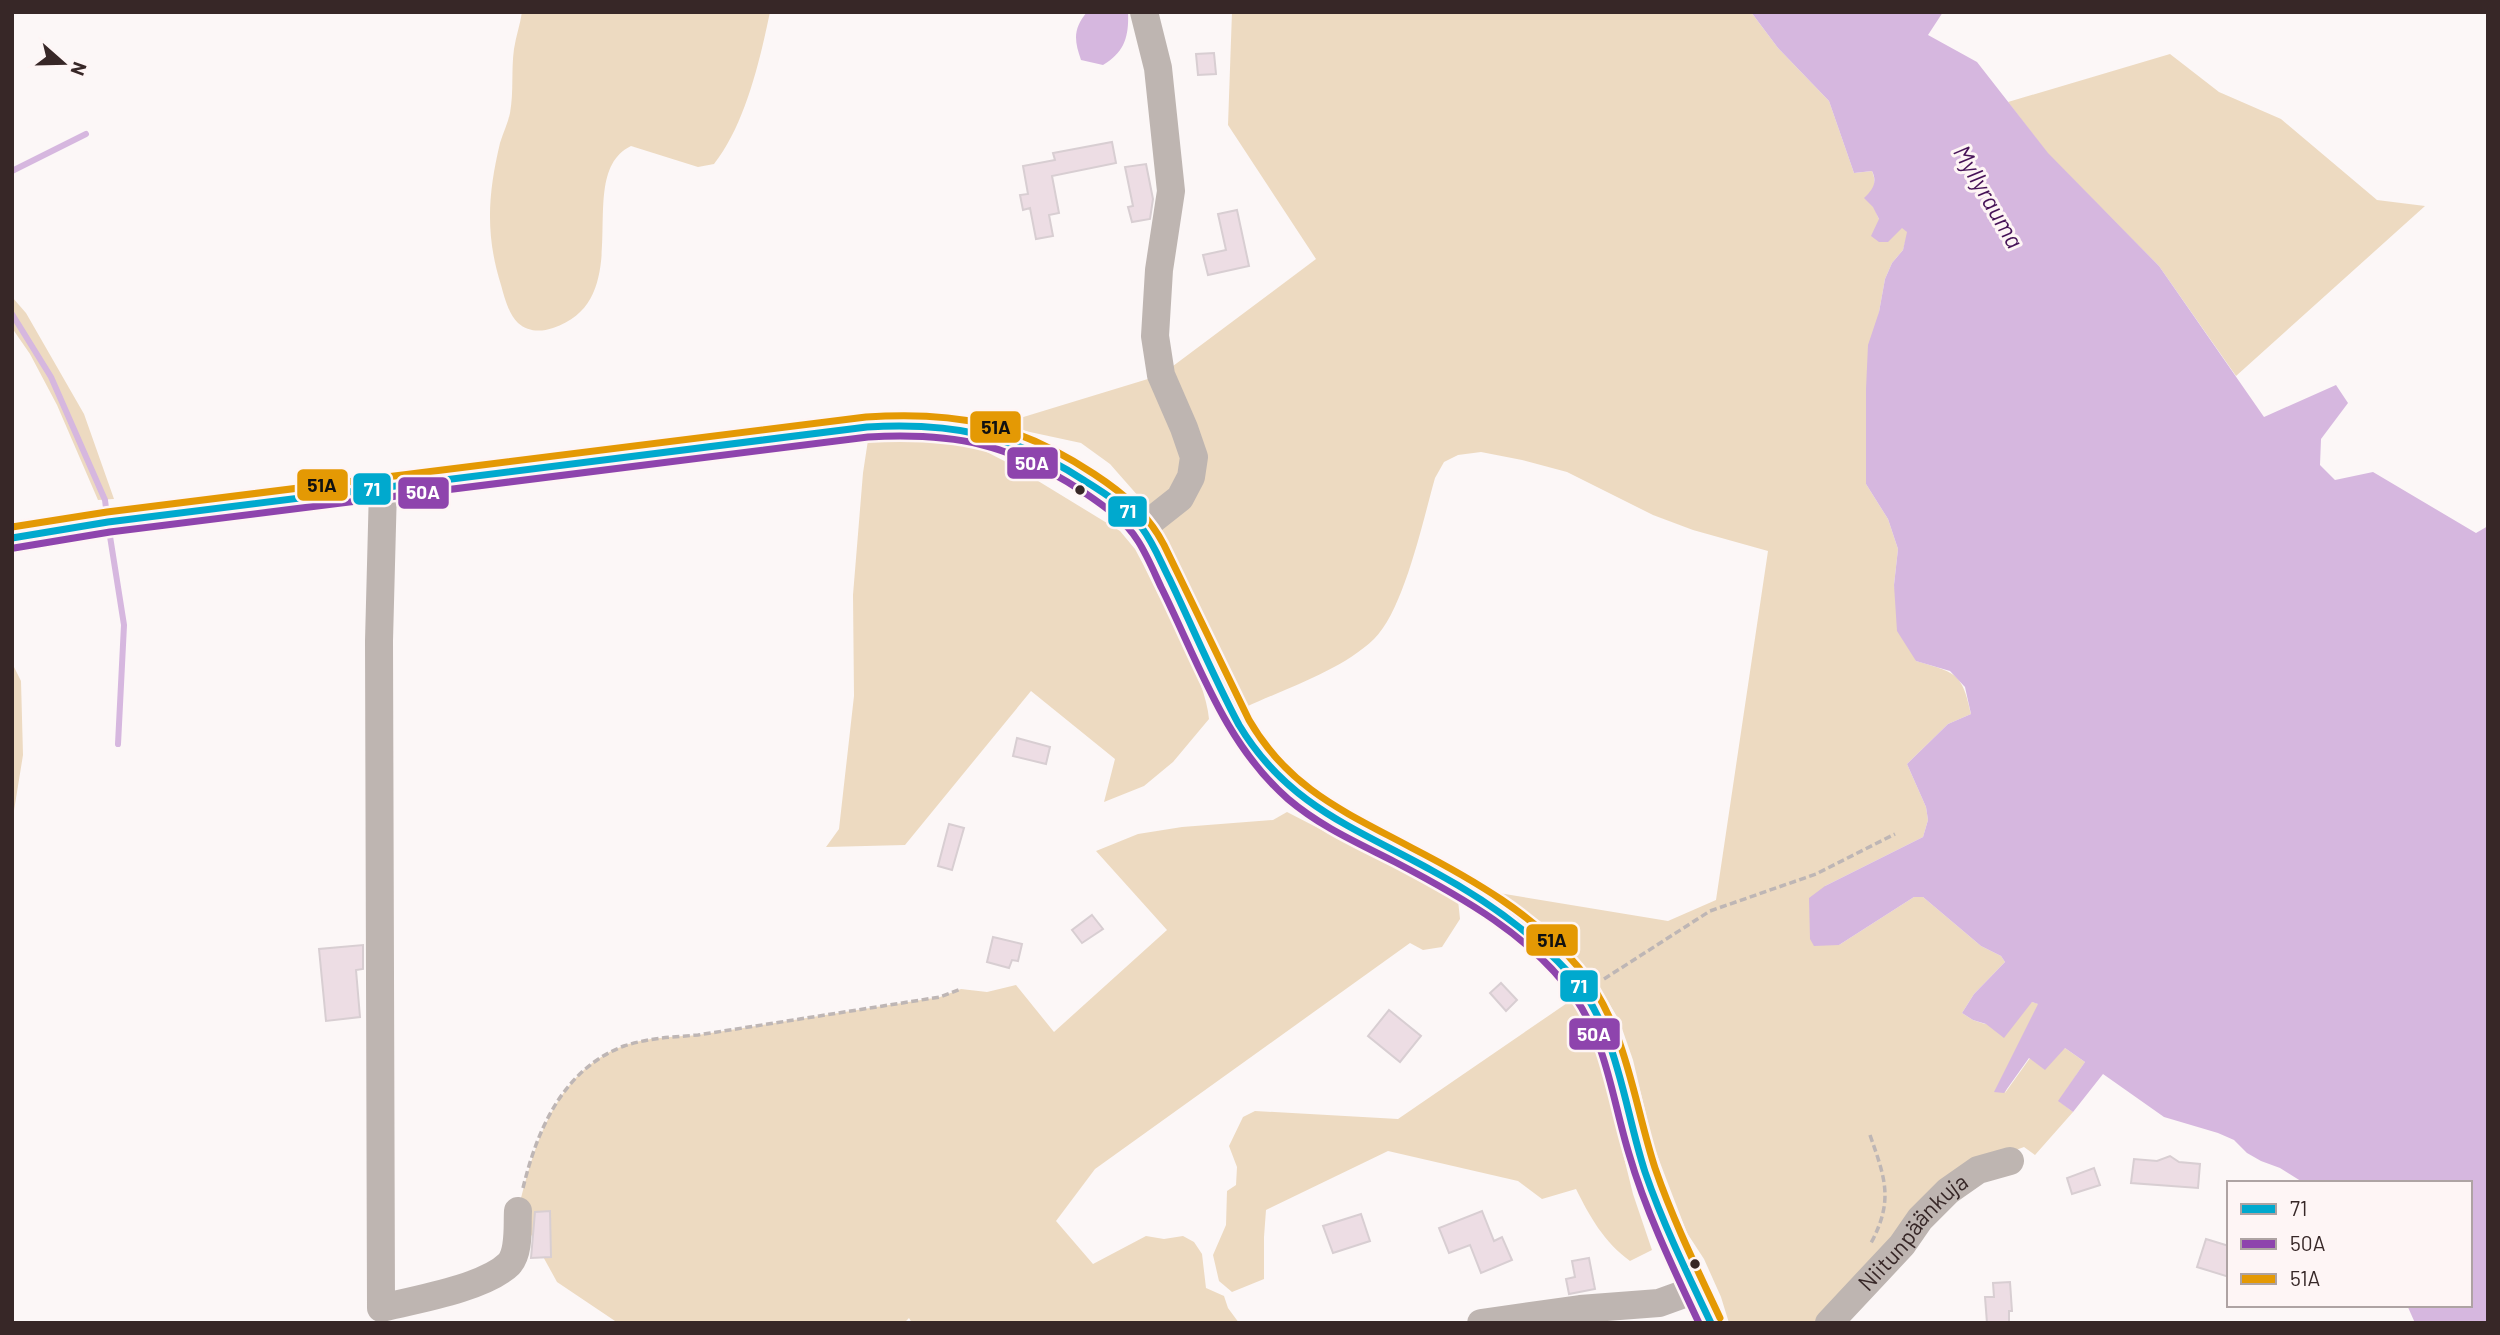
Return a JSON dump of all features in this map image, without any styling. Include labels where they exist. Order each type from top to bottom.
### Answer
[{"type":"street","points":[[1142,528],[1180,498],[1191,477],[1194,457],[1161,375],[1155,336],[1159,270],[1171,191],[1158,68],[1144,12]]},
{"type":"street","points":[[12,538],[383,488],[908,424],[950,426],[1031,447],[1114,499],[1142,528],[1233,713],[1250,742],[1277,773],[1307,800],[1342,824],[1411,858],[1525,931],[1584,992],[1604,1027],[1618,1064],[1626,1106],[1651,1187],[1711,1323]]},
{"type":"street","points":[[383,488],[379,641],[381,1308],[436,1295],[486,1279],[510,1263],[516,1248],[518,1211]]},
{"type":"street","name":"Niitunpäänkuja","points":[[1829,1323],[1948,1191],[1978,1170],[2010,1161]]},
{"type":"street","points":[[1481,1323],[1570,1310],[1659,1303],[1695,1290]]},
{"type":"path","points":[[1584,992],[1710,911],[1816,874],[1895,834]]},
{"type":"path","points":[[518,1211],[545,1121],[560,1095],[591,1064],[623,1046],[659,1038],[698,1035],[940,997],[961,989]]},
{"type":"path","points":[[1863,1251],[1882,1222],[1886,1198],[1883,1173],[1870,1135]]},
{"type":"shaded area","points":[[522,12],[770,12],[743,111],[714,164],[698,167],[631,146],[614,161],[606,183],[601,265],[594,291],[579,313],[553,328],[539,331],[522,326],[509,310],[496,266],[490,231],[493,180],[500,143],[510,113],[514,49]]},
{"type":"shaded area","points":[[1232,12],[1751,12],[1778,48],[1829,101],[1854,173],[1872,171],[1875,182],[1874,205],[1879,219],[1903,227],[1908,232],[1903,250],[1892,263],[1885,279],[1879,312],[1866,484],[1888,519],[1898,549],[1894,585],[1916,661],[1955,676],[1964,690],[1971,714],[1948,724],[1907,764],[1926,807],[1928,820],[1923,837],[1825,886],[1839,945],[1914,897],[1923,897],[1981,946],[2001,956],[2005,962],[1974,994],[1962,1013],[1985,1024],[2032,1002],[2039,1004],[2005,1093],[2030,1058],[2065,1048],[2085,1062],[2059,1101],[2073,1112],[2035,1155],[2024,1147],[1975,1165],[1821,1323],[1729,1323],[1704,1259],[1687,1233],[1653,1144],[1633,1060],[1619,1020],[1597,983],[1567,949],[1536,919],[1499,893],[1668,921],[1716,900],[1768,551],[1693,530],[1653,515],[1567,472],[1481,452],[1458,455],[1444,462],[1435,478],[1403,586],[1385,625],[1374,639],[1330,669],[1246,707],[1225,671],[1162,537],[1139,497],[1110,464],[1081,443],[997,425],[1161,375],[1316,259],[1228,125]]},
{"type":"shaded area","points":[[2170,54],[2219,92],[2281,119],[2377,200],[2425,206],[2236,376],[2159,266],[2048,154],[2008,102]]},
{"type":"shaded area","points":[[12,297],[26,313],[84,414],[114,499],[98,500],[57,405],[30,354],[12,328]]},
{"type":"shaded area","points":[[946,437],[981,449],[1012,465],[1120,531],[1135,549],[1192,662],[1209,719],[1173,762],[1144,786],[1104,802],[1115,759],[1031,691],[905,845],[826,847],[839,829],[854,696],[853,595],[868,440]]},
{"type":"shaded area","points":[[12,663],[21,681],[23,755],[12,823]]},
{"type":"shaded area","points":[[1287,812],[1458,900],[1460,919],[1442,947],[1423,950],[1410,943],[1095,1169],[1056,1221],[1093,1264],[1146,1236],[1164,1239],[1183,1236],[1194,1242],[1202,1254],[1206,1288],[1224,1296],[1228,1308],[1239,1323],[912,1323],[909,1318],[904,1323],[618,1323],[557,1282],[518,1211],[531,1162],[551,1114],[580,1074],[599,1058],[623,1046],[651,1039],[698,1035],[940,997],[961,989],[987,992],[1016,985],[1054,1032],[1167,930],[1096,851],[1138,834],[1182,827],[1273,820]]},
{"type":"shaded area","points":[[1573,999],[1590,1033],[1602,1069],[1633,1194],[1652,1250],[1630,1261],[1598,1228],[1576,1189],[1542,1199],[1518,1181],[1388,1151],[1266,1210],[1264,1279],[1232,1292],[1219,1281],[1213,1255],[1226,1225],[1227,1191],[1236,1185],[1237,1167],[1229,1146],[1243,1117],[1255,1111],[1398,1119]]},
{"type":"water","points":[[1087,12],[1128,12],[1128,29],[1124,43],[1116,55],[1103,65],[1081,60],[1076,41],[1077,29]]},
{"type":"water","name":"Myllyrauma","points":[[1751,12],[1943,12],[1928,35],[1977,62],[2048,153],[2159,266],[2264,417],[2336,385],[2348,403],[2321,439],[2320,465],[2335,480],[2373,472],[2476,533],[2488,526],[2488,1323],[2415,1323],[2408,1307],[2472,1307],[2472,1181],[2301,1181],[2247,1153],[2234,1140],[2164,1117],[2103,1074],[2073,1112],[2058,1101],[2085,1062],[2065,1048],[2045,1070],[2029,1058],[2004,1093],[1994,1092],[2038,1004],[2032,1002],[2004,1038],[1986,1024],[1962,1013],[1974,994],[2005,962],[2001,956],[1981,946],[1923,897],[1914,897],[1839,945],[1814,946],[1810,939],[1809,898],[1825,886],[1923,837],[1928,820],[1926,807],[1907,764],[1948,724],[1971,714],[1965,687],[1950,671],[1916,661],[1897,631],[1894,585],[1898,549],[1888,519],[1866,484],[1868,345],[1879,312],[1885,279],[1892,263],[1903,250],[1907,232],[1902,228],[1888,242],[1879,242],[1871,236],[1879,219],[1864,198],[1873,186],[1872,171],[1854,173],[1829,101],[1778,48]]},
{"type":"building","points":[[1214,53],[1216,74],[1198,75],[1196,54]]},
{"type":"building","points":[[1112,142],[1116,163],[1052,176],[1059,213],[1049,215],[1053,236],[1036,239],[1030,208],[1023,210],[1020,195],[1028,194],[1023,166],[1055,160],[1053,153]]},
{"type":"building","points":[[1146,164],[1153,199],[1150,219],[1132,222],[1128,207],[1133,206],[1125,167]]},
{"type":"building","points":[[1237,210],[1249,266],[1208,275],[1203,255],[1226,250],[1218,214]]},
{"type":"building","points":[[1017,738],[1050,747],[1046,764],[1013,756]]},
{"type":"building","points":[[949,824],[964,828],[952,870],[938,866]]},
{"type":"building","points":[[1092,915],[1103,929],[1082,943],[1072,930]]},
{"type":"building","points":[[993,937],[1022,944],[1018,961],[1012,960],[1009,968],[987,962]]},
{"type":"building","points":[[363,945],[363,969],[356,970],[360,1017],[326,1021],[319,949]]},
{"type":"building","points":[[1501,983],[1517,1000],[1506,1011],[1490,993]]},
{"type":"building","points":[[1389,1010],[1421,1036],[1400,1062],[1368,1036]]},
{"type":"building","points":[[2170,1156],[2179,1162],[2200,1164],[2198,1188],[2131,1183],[2134,1159],[2157,1161]]},
{"type":"building","points":[[2094,1168],[2100,1185],[2072,1194],[2067,1178]]},
{"type":"building","points":[[550,1211],[551,1257],[531,1258],[535,1212]]},
{"type":"building","points":[[1482,1211],[1494,1241],[1502,1237],[1512,1260],[1481,1273],[1470,1245],[1449,1253],[1439,1228]]},
{"type":"building","points":[[1361,1214],[1370,1241],[1333,1253],[1323,1226]]},
{"type":"building","points":[[2206,1239],[2227,1245],[2227,1276],[2197,1267]]},
{"type":"building","points":[[1589,1258],[1595,1289],[1569,1294],[1566,1279],[1575,1277],[1572,1261]]},
{"type":"building","points":[[2010,1282],[2012,1311],[2009,1311],[2009,1323],[1987,1323],[1985,1297],[1994,1297],[1993,1283]]},
{"type":"waterway","points":[[12,171],[86,134]]},
{"type":"waterway","points":[[12,314],[51,377],[105,500],[107,516]]},
{"type":"waterway","points":[[109,530],[124,625],[118,744]]},
{"type":"transit line","name":"51A","points":[[12,527],[107,512],[866,417],[929,416],[958,419],[985,424],[1039,443],[1105,481],[1134,505],[1158,534],[1249,720],[1282,764],[1300,781],[1342,810],[1457,872],[1502,900],[1543,931],[1579,968],[1608,1013],[1626,1064],[1655,1168],[1720,1318]]},
{"type":"transit line","name":"71","points":[[12,538],[108,522],[867,427],[954,429],[1007,442],[1033,452],[1109,496],[1142,528],[1239,725],[1279,776],[1324,812],[1450,880],[1503,915],[1552,956],[1584,992],[1598,1016],[1617,1067],[1637,1146],[1652,1191],[1711,1323]]},
{"type":"transit line","name":"50A","points":[[14,548],[110,532],[868,437],[956,440],[1007,452],[1032,463],[1085,493],[1121,520],[1133,533],[1229,727],[1246,753],[1288,799],[1327,826],[1470,904],[1517,937],[1559,977],[1576,999],[1595,1035],[1643,1197],[1699,1323]]}]
